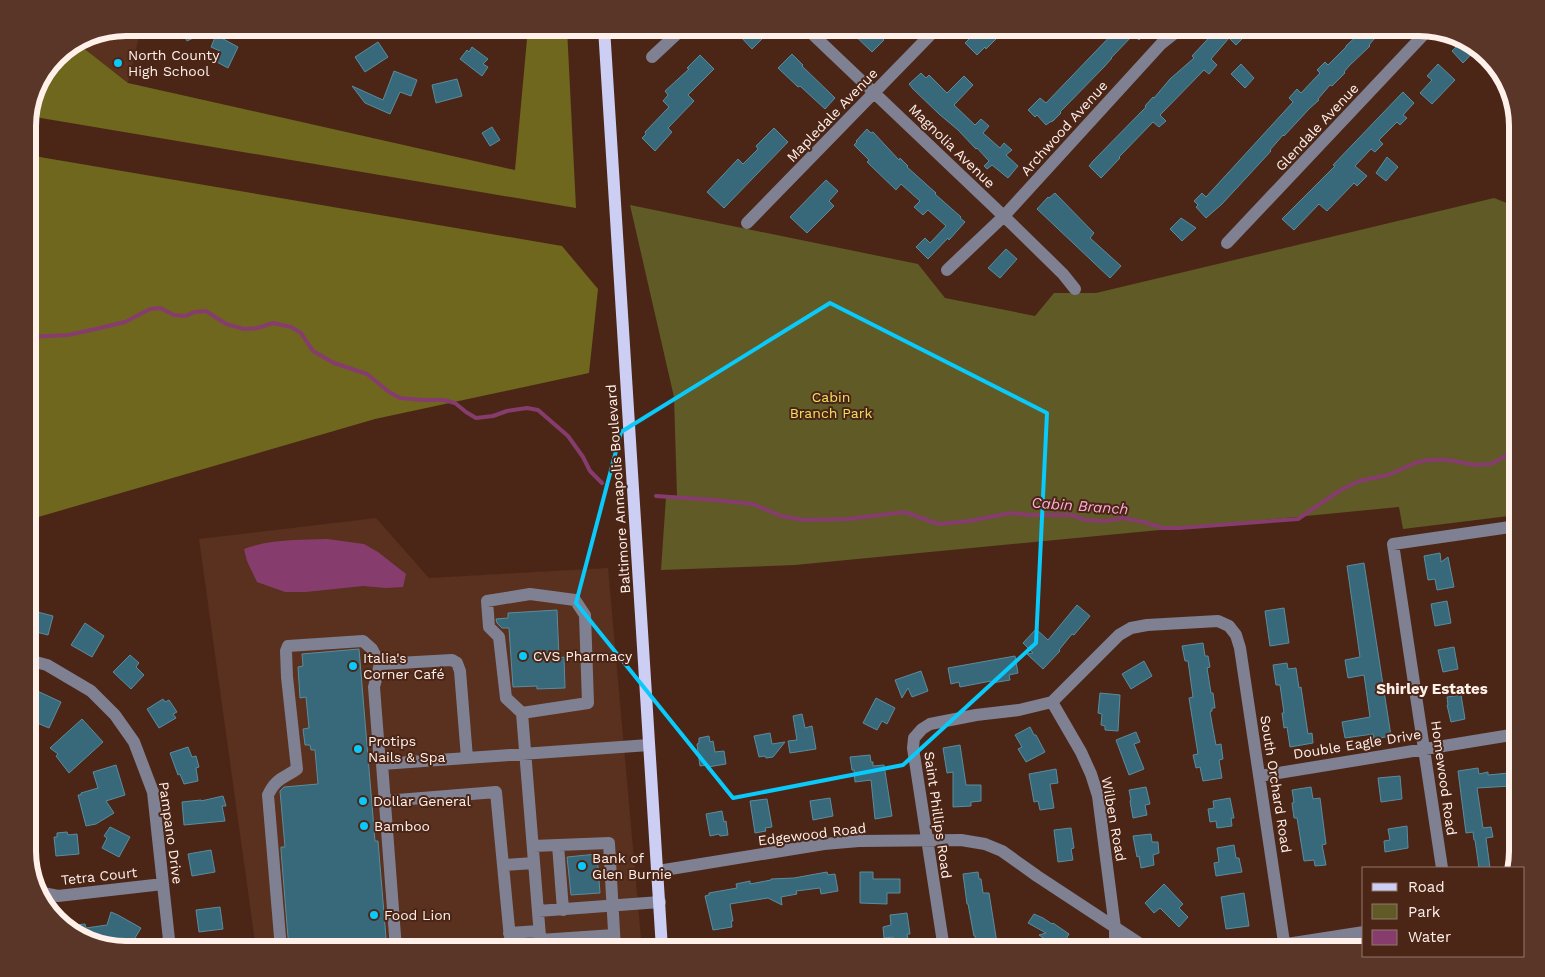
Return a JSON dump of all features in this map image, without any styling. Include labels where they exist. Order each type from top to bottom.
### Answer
[{"type":"main road","name":"Baltimore Annapolis Boulevard","points":[[605,36],[662,941]]},
{"type":"street","points":[[652,57],[674,36]]},
{"type":"street","name":"Magnolia Avenue","points":[[814,36],[1004,216],[1063,274],[1075,289]]},
{"type":"street","name":"Mapledale Avenue","points":[[747,223],[929,36]]},
{"type":"street","name":"Archwood Avenue","points":[[947,270],[1004,216],[1161,44],[1171,36]]},
{"type":"street","name":"Glendale Avenue","points":[[1227,243],[1422,36]]},
{"type":"street","name":"Homewood Road","points":[[1442,867],[1393,544],[1509,527]]},
{"type":"street","points":[[522,712],[588,702],[585,615],[576,600],[530,594],[487,602],[489,628],[499,637],[506,698],[522,712],[540,940]]},
{"type":"street","name":"South Orchard Road","points":[[1052,702],[1119,635],[1131,628],[1218,621],[1229,626],[1236,635],[1240,648],[1284,941]]},
{"type":"street","points":[[280,941],[268,795],[278,780],[297,769],[286,651],[288,646],[364,641],[372,649],[380,664],[374,687],[379,752],[382,764],[395,941]]},
{"type":"street","points":[[380,664],[452,660],[457,663],[460,671],[466,758]]},
{"type":"street","name":"Pampano Drive","points":[[36,662],[48,665],[91,691],[115,715],[134,742],[153,792],[169,941]]},
{"type":"street","name":"Saint Phillips Road","points":[[943,941],[913,748],[914,738],[930,724],[976,715],[1019,710],[1052,702]]},
{"type":"street","name":"Wilben Road","points":[[1052,702],[1084,758],[1098,796],[1115,928],[1114,941]]},
{"type":"street","name":"Double Eagle Drive","points":[[1260,776],[1509,735]]},
{"type":"street","points":[[382,764],[649,745]]},
{"type":"street","points":[[385,801],[496,792],[510,941]]},
{"type":"street","name":"Edgewood Road","points":[[658,871],[824,844],[860,841],[961,840],[985,844],[1002,851],[1134,941]]},
{"type":"street","points":[[533,846],[609,843],[614,941]]},
{"type":"street","points":[[558,845],[563,910]]},
{"type":"street","points":[[503,865],[534,863]]},
{"type":"street","name":"Tetra Court","points":[[47,894],[58,896],[163,884]]},
{"type":"street","points":[[538,911],[660,902]]},
{"type":"street","points":[[1317,941],[1362,932]]},
{"type":"street","points":[[510,933],[540,940],[614,935]]},
{"type":"highlighted area","points":[[830,303],[1047,413],[1036,643],[903,765],[733,798],[576,603],[621,432]]},
{"type":"shaded area","name":"North County High School","points":[[139,36],[128,83],[83,47],[103,39]]},
{"type":"shaded area","points":[[527,36],[567,36],[576,208],[37,117],[39,103],[51,76],[67,59],[83,47],[128,83],[515,170]]},
{"type":"shaded area","points":[[36,156],[562,246],[598,289],[589,373],[375,419],[36,518]]},
{"type":"shaded area","points":[[376,518],[429,578],[608,568],[641,941],[255,941],[199,539]]},
{"type":"green space","name":"Cabin Branch Park","points":[[1494,198],[1509,204],[1509,516],[1403,529],[1399,507],[795,565],[661,570],[666,497],[677,496],[674,397],[630,205],[918,264],[945,298],[1035,316],[1054,293],[1096,293]]},
{"type":"water","points":[[327,539],[364,544],[378,552],[406,574],[403,587],[363,586],[306,592],[285,592],[257,582],[247,561],[244,549],[264,543]]},
{"type":"building","points":[[185,36],[197,36],[187,41]]},
{"type":"building","points":[[216,36],[218,36],[238,47],[228,68],[215,61],[220,51],[211,47]]},
{"type":"building","points":[[740,36],[765,36],[752,49]]},
{"type":"building","points":[[855,36],[880,36],[884,40],[872,52]]},
{"type":"building","points":[[972,36],[993,36],[996,39],[977,55],[965,43]]},
{"type":"building","points":[[1110,36],[1132,36],[1061,113],[1046,125],[1037,115],[1035,117],[1028,110],[1040,98],[1046,103]]},
{"type":"building","points":[[1134,36],[1143,36],[1139,40]]},
{"type":"building","points":[[1211,36],[1245,36],[1236,45],[1229,38],[1211,59],[1217,65],[1209,74],[1204,70],[1160,115],[1166,121],[1159,127],[1153,122],[1101,178],[1089,166],[1146,107],[1170,79],[1194,58],[1192,56]]},
{"type":"building","points":[[1357,36],[1378,36],[1349,66],[1345,73],[1332,86],[1330,85],[1319,100],[1283,135],[1271,151],[1222,204],[1206,218],[1196,207],[1198,205],[1194,201],[1202,193],[1206,197],[1293,102],[1289,98],[1297,89],[1301,93],[1320,73],[1317,70],[1325,62],[1328,65]]},
{"type":"building","points":[[378,42],[388,57],[365,72],[355,57]]},
{"type":"building","points":[[1457,46],[1472,54],[1463,63],[1452,51]]},
{"type":"building","points":[[472,47],[488,59],[483,64],[488,67],[482,76],[460,59]]},
{"type":"building","points":[[792,54],[835,98],[825,109],[778,68]]},
{"type":"building","points":[[700,55],[714,69],[688,95],[694,101],[668,128],[672,132],[655,151],[642,138],[646,134],[645,132],[669,107],[663,101],[668,95],[665,91],[689,69],[687,68]]},
{"type":"building","points":[[1241,64],[1254,78],[1245,88],[1231,74]]},
{"type":"building","points":[[1438,64],[1455,80],[1432,104],[1420,93],[1432,80],[1427,76]]},
{"type":"building","points":[[394,71],[417,80],[411,96],[400,92],[390,114],[365,103],[352,86],[383,100]]},
{"type":"building","points":[[921,73],[926,78],[929,75],[947,93],[964,76],[973,85],[954,105],[975,125],[981,119],[989,126],[983,133],[1000,148],[1004,143],[1012,150],[1006,155],[1018,166],[1008,178],[992,165],[987,169],[984,166],[989,161],[977,148],[913,89],[909,84]]},
{"type":"building","points":[[457,79],[462,96],[436,103],[432,85]]},
{"type":"building","points":[[1403,92],[1414,103],[1403,115],[1407,118],[1400,125],[1397,122],[1379,140],[1383,144],[1375,152],[1371,149],[1355,166],[1367,176],[1357,186],[1354,183],[1327,211],[1319,204],[1294,230],[1282,219],[1335,166],[1333,165]]},
{"type":"building","points":[[492,127],[500,140],[490,146],[482,133]]},
{"type":"building","points":[[774,128],[788,142],[724,208],[707,192],[738,159],[743,164],[758,149],[756,146]]},
{"type":"building","points":[[867,129],[871,133],[873,132],[899,160],[900,158],[907,167],[965,222],[928,259],[916,247],[925,238],[930,243],[946,226],[928,210],[923,215],[914,207],[920,201],[901,184],[896,190],[867,162],[869,160],[854,145]]},
{"type":"building","points":[[1387,157],[1398,167],[1386,181],[1376,173]]},
{"type":"building","points":[[826,180],[838,191],[829,201],[834,206],[807,233],[790,217]]},
{"type":"building","points":[[1055,193],[1094,233],[1090,238],[1121,266],[1110,278],[1037,209],[1048,197]]},
{"type":"building","points":[[1181,218],[1196,228],[1182,241],[1170,229]]},
{"type":"building","points":[[1006,249],[1017,259],[1000,278],[988,268]]},
{"type":"building","points":[[1440,553],[1441,562],[1448,557],[1454,587],[1437,590],[1435,579],[1428,580],[1424,556]]},
{"type":"building","points":[[1364,563],[1391,736],[1374,739],[1373,734],[1345,738],[1342,722],[1370,717],[1364,675],[1348,678],[1345,660],[1360,657],[1347,566]]},
{"type":"building","points":[[1447,601],[1451,623],[1435,626],[1431,604]]},
{"type":"building","points":[[1077,605],[1090,616],[1074,635],[1072,634],[1060,651],[1043,669],[1027,654],[1033,653],[1023,643],[1036,629],[1048,640]]},
{"type":"building","points":[[1284,608],[1289,643],[1270,646],[1265,611]]},
{"type":"building","points":[[557,610],[559,658],[564,657],[565,688],[537,689],[537,686],[513,687],[509,628],[502,628],[496,619],[508,618],[508,613]]},
{"type":"building","points":[[36,612],[53,616],[48,635],[36,632]]},
{"type":"building","points":[[85,623],[104,636],[92,657],[71,645]]},
{"type":"building","points":[[1203,643],[1205,656],[1208,656],[1210,667],[1207,668],[1215,708],[1212,708],[1210,712],[1216,745],[1221,744],[1223,759],[1219,760],[1222,778],[1203,781],[1200,767],[1196,768],[1193,755],[1198,754],[1189,698],[1193,697],[1188,661],[1185,661],[1182,646]]},
{"type":"building","points":[[1454,647],[1458,669],[1443,672],[1438,650]]},
{"type":"building","points":[[359,649],[375,841],[378,841],[386,941],[288,941],[281,850],[281,847],[285,847],[280,791],[284,787],[318,784],[315,750],[311,750],[310,745],[305,745],[303,729],[309,728],[306,697],[300,698],[298,667],[303,666],[302,654]]},
{"type":"building","points":[[130,655],[139,663],[136,667],[144,675],[131,689],[113,672]]},
{"type":"building","points":[[1015,656],[1018,673],[1009,675],[1010,680],[992,683],[991,681],[960,687],[959,682],[951,684],[948,668]]},
{"type":"building","points":[[1144,661],[1152,676],[1131,689],[1122,674]]},
{"type":"building","points":[[1287,663],[1288,669],[1296,668],[1299,688],[1301,687],[1308,734],[1312,733],[1313,743],[1290,747],[1287,727],[1284,728],[1280,685],[1276,685],[1273,665]]},
{"type":"building","points":[[921,671],[928,691],[912,697],[908,688],[902,698],[895,680]]},
{"type":"building","points":[[36,690],[61,702],[49,728],[36,723]]},
{"type":"building","points":[[1100,693],[1120,695],[1118,731],[1105,730],[1105,726],[1101,725],[1102,714],[1098,713]]},
{"type":"building","points":[[1461,695],[1465,719],[1451,722],[1447,697]]},
{"type":"building","points":[[876,698],[895,708],[887,724],[882,721],[877,730],[863,723]]},
{"type":"building","points":[[163,699],[165,702],[169,700],[177,712],[173,714],[176,718],[159,728],[147,709]]},
{"type":"building","points":[[802,714],[805,728],[812,726],[816,749],[790,753],[788,741],[797,740],[793,716]]},
{"type":"building","points":[[82,719],[103,742],[69,773],[56,756],[58,754],[50,748]]},
{"type":"building","points":[[1030,727],[1045,752],[1026,762],[1018,749],[1022,747],[1015,735]]},
{"type":"building","points":[[1136,732],[1140,742],[1134,744],[1144,769],[1129,775],[1116,740]]},
{"type":"building","points":[[770,733],[772,744],[785,742],[773,757],[759,757],[754,736]]},
{"type":"building","points":[[709,736],[710,742],[713,741],[715,752],[724,751],[726,764],[708,767],[707,765],[700,766],[697,744],[699,743],[699,738]]},
{"type":"building","points":[[960,745],[966,785],[981,785],[981,801],[971,802],[971,806],[953,807],[953,772],[947,773],[943,748]]},
{"type":"building","points":[[188,747],[192,757],[196,756],[199,767],[196,768],[198,781],[184,784],[180,774],[178,775],[170,753]]},
{"type":"building","points":[[870,755],[873,766],[884,765],[892,816],[875,819],[871,780],[855,782],[850,757]]},
{"type":"building","points":[[116,765],[125,795],[106,801],[114,813],[96,824],[86,826],[78,795],[98,788],[93,772]]},
{"type":"building","points":[[1478,768],[1479,774],[1488,772],[1488,775],[1509,773],[1509,786],[1477,788],[1483,828],[1491,827],[1493,837],[1486,838],[1490,867],[1479,867],[1473,832],[1466,833],[1458,771]]},
{"type":"building","points":[[1056,769],[1058,783],[1050,784],[1054,808],[1040,810],[1038,801],[1034,802],[1029,774]]},
{"type":"building","points":[[1400,776],[1402,799],[1381,802],[1378,778]]},
{"type":"building","points":[[1146,787],[1150,804],[1145,805],[1147,815],[1133,818],[1129,790]]},
{"type":"building","points":[[1311,787],[1313,799],[1320,798],[1326,844],[1322,845],[1326,865],[1315,866],[1314,860],[1304,861],[1297,818],[1294,818],[1292,790]]},
{"type":"building","points":[[223,796],[226,806],[222,806],[225,821],[184,825],[182,802],[201,801]]},
{"type":"building","points":[[830,798],[833,816],[813,820],[810,801]]},
{"type":"building","points":[[1230,798],[1234,818],[1231,818],[1232,826],[1217,828],[1216,821],[1210,822],[1208,809],[1214,808],[1213,801]]},
{"type":"building","points":[[767,799],[772,827],[765,828],[766,831],[755,833],[750,801]]},
{"type":"building","points":[[722,811],[728,835],[710,836],[706,814]]},
{"type":"building","points":[[1407,826],[1408,848],[1385,852],[1384,841],[1390,840],[1388,829]]},
{"type":"building","points":[[110,827],[130,837],[119,857],[102,848],[107,838],[104,836]]},
{"type":"building","points":[[1071,828],[1074,848],[1071,849],[1073,860],[1058,862],[1054,830]]},
{"type":"building","points":[[67,832],[68,835],[77,834],[79,854],[56,856],[54,837],[57,837],[57,833]]},
{"type":"building","points":[[1151,834],[1152,842],[1158,842],[1159,853],[1153,855],[1154,865],[1141,868],[1133,836]]},
{"type":"building","points":[[1234,845],[1236,858],[1239,858],[1242,872],[1216,876],[1214,863],[1219,862],[1217,848]]},
{"type":"building","points":[[211,850],[215,872],[192,876],[188,854]]},
{"type":"building","points":[[597,854],[600,893],[571,895],[567,857]]},
{"type":"building","points":[[827,872],[828,875],[835,874],[838,891],[821,894],[820,888],[796,891],[797,894],[781,897],[782,905],[768,898],[730,904],[733,921],[731,921],[732,927],[713,930],[705,896],[709,895],[709,893],[737,888],[736,884],[750,881],[750,884],[771,879],[794,878]]},
{"type":"building","points":[[860,872],[873,872],[873,879],[900,879],[900,893],[887,893],[887,904],[860,903]]},
{"type":"building","points":[[978,872],[983,893],[989,893],[997,941],[976,941],[967,904],[963,874]]},
{"type":"building","points":[[1164,884],[1183,904],[1179,908],[1188,917],[1179,927],[1160,908],[1154,913],[1145,903]]},
{"type":"building","points":[[1244,893],[1249,926],[1226,929],[1221,897]]},
{"type":"building","points":[[220,907],[223,929],[199,932],[196,910]]},
{"type":"building","points":[[111,912],[141,928],[133,941],[127,941],[103,938],[75,925],[85,924],[86,928],[107,925]]},
{"type":"building","points":[[907,913],[910,934],[907,934],[908,941],[893,941],[893,937],[884,938],[883,927],[891,925],[890,915]]},
{"type":"building","points":[[1034,914],[1053,923],[1069,934],[1065,941],[1048,941],[1039,935],[1046,933],[1028,923]]},
{"type":"waterway","name":"Cabin Branch","points":[[36,337],[68,335],[100,328],[125,322],[150,309],[160,308],[174,315],[186,316],[194,312],[206,311],[226,324],[244,329],[258,328],[273,323],[291,327],[301,333],[313,351],[334,363],[367,374],[389,392],[400,398],[444,400],[455,403],[476,418],[527,408],[538,410],[568,436],[583,457],[590,471],[602,483]]},
{"type":"waterway","name":"Cabin Branch","points":[[656,496],[753,504],[781,516],[804,520],[848,519],[904,512],[939,524],[969,521],[1010,513],[1071,515],[1086,520],[1106,521],[1123,518],[1162,528],[1179,528],[1298,519],[1339,491],[1359,481],[1388,475],[1415,463],[1428,460],[1449,460],[1475,465],[1491,464],[1509,453]]},
{"type":"place","name":"North County High School","points":[[118,63]]},
{"type":"place","name":"CVS Pharmacy","points":[[523,656]]},
{"type":"place","name":"Italia's Corner Café","points":[[353,666]]},
{"type":"place","name":"Protips Nails & Spa","points":[[358,749]]},
{"type":"place","name":"Dollar General","points":[[363,801]]},
{"type":"place","name":"Bamboo","points":[[364,826]]},
{"type":"place","name":"Bank of Glen Burnie","points":[[582,866]]},
{"type":"place","name":"Food Lion","points":[[374,915]]},
{"type":"district","name":"Shirley Estates","points":[[1432,689]]}]
